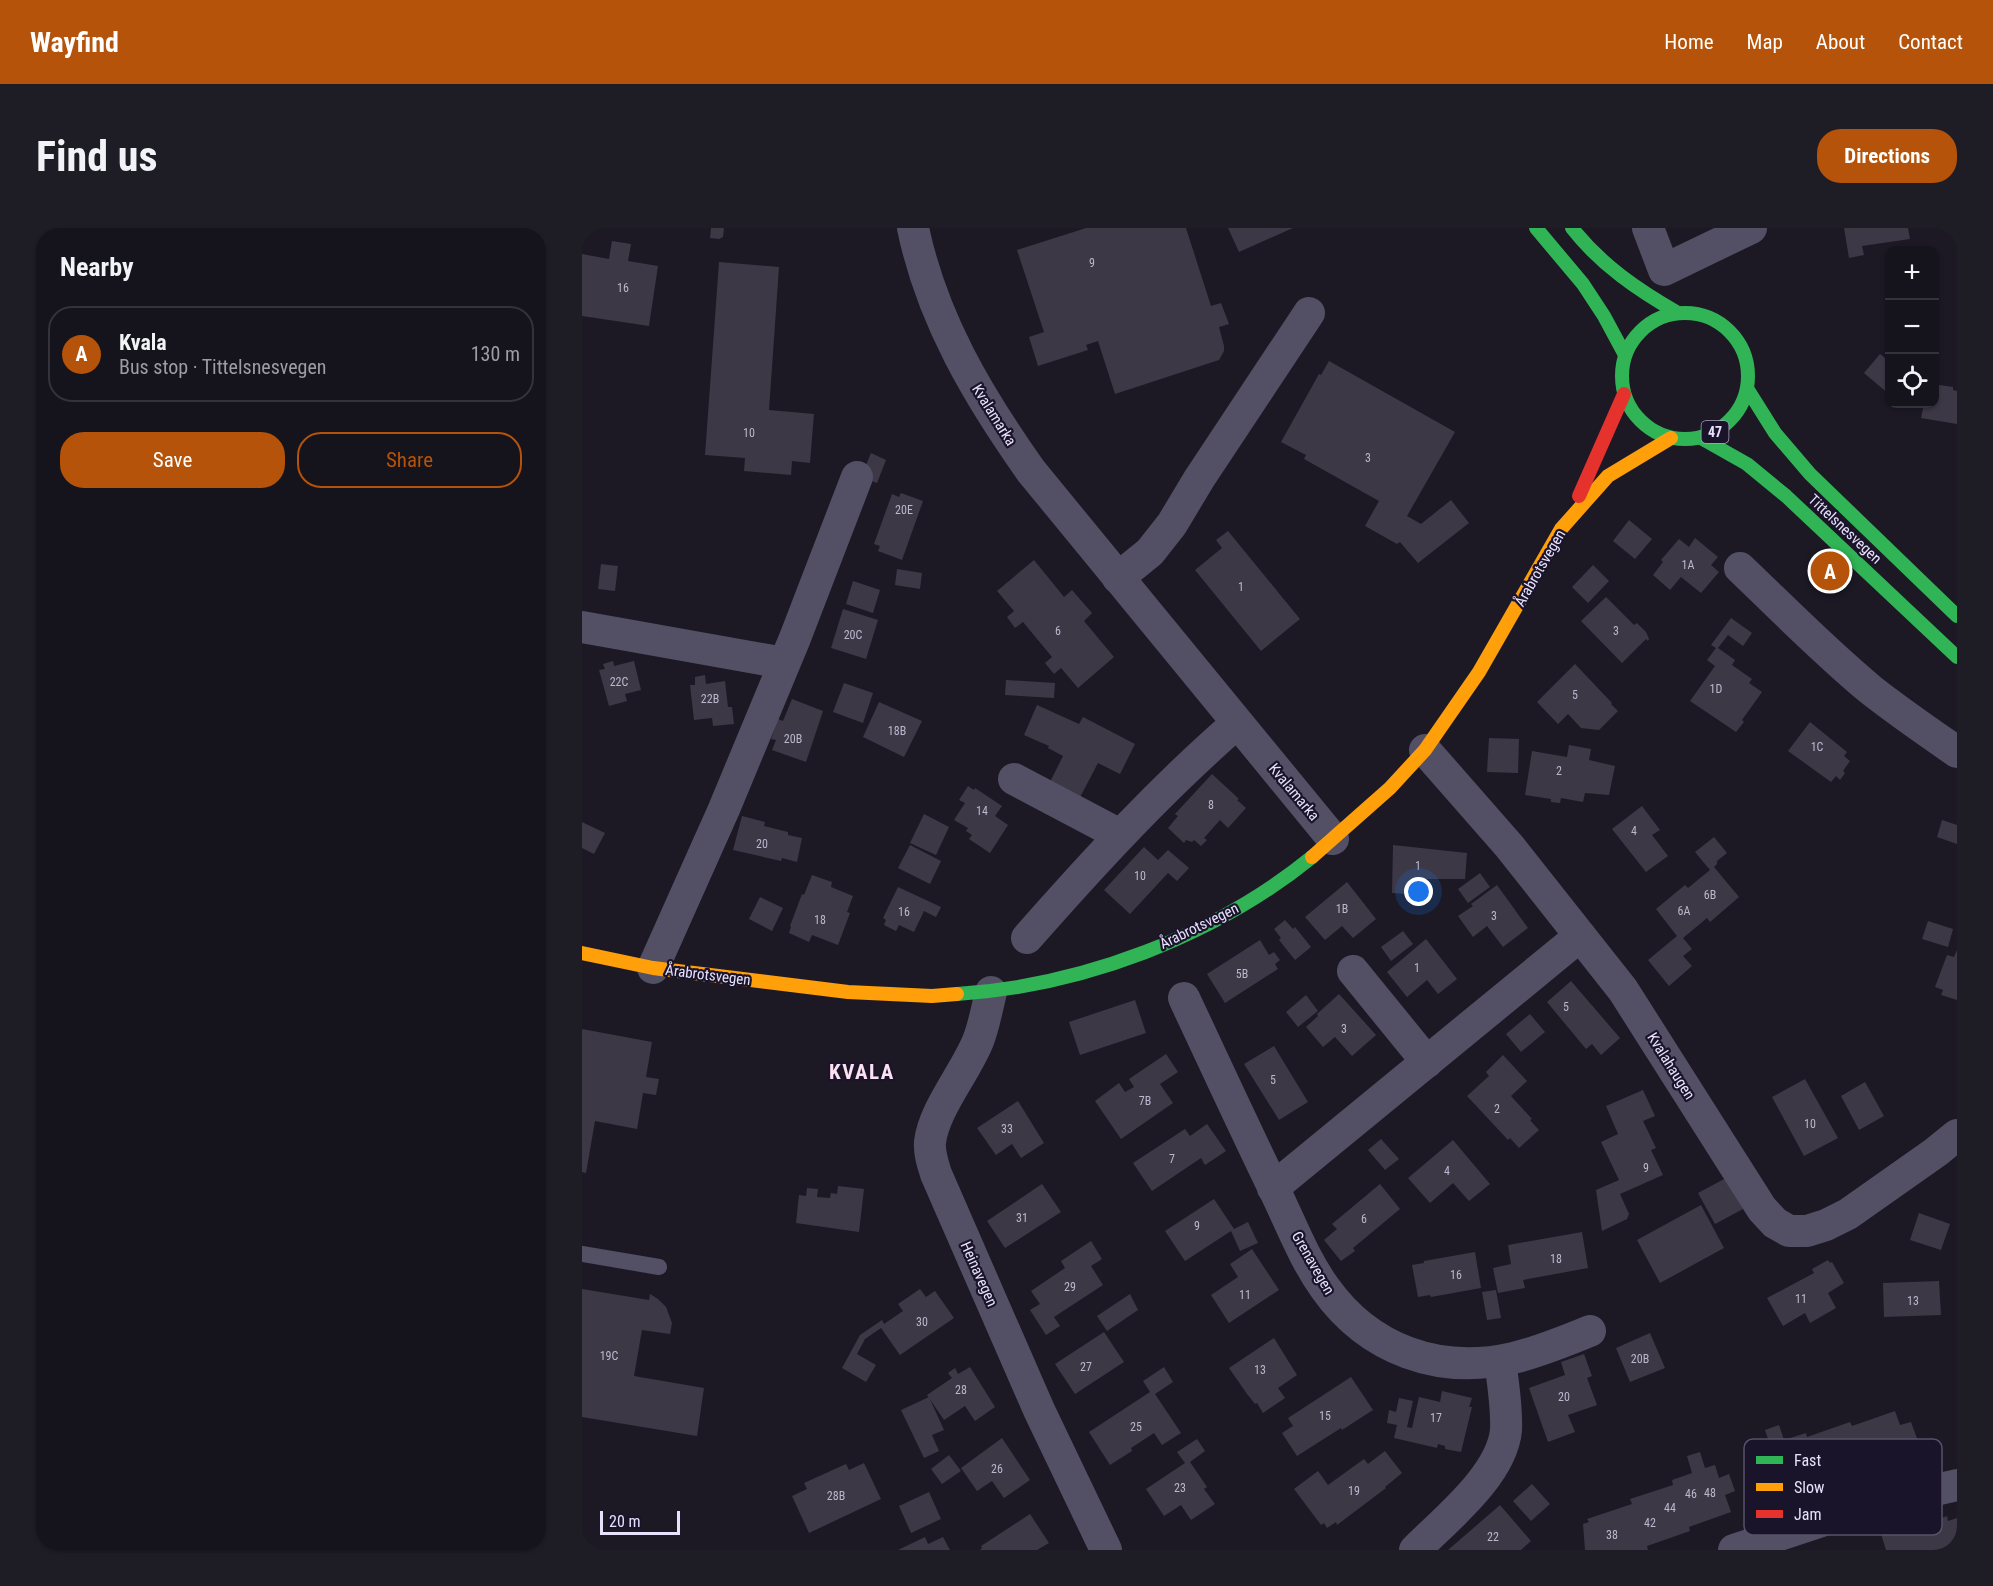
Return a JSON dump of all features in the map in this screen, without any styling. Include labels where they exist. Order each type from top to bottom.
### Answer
[{"type":"main road","points":[[1536,228],[1582,284],[1604,316],[1625,355]]},
{"type":"main road","points":[[1572,228],[1608,268],[1635,288],[1678,313]]},
{"type":"main road","points":[[1624,394],[1622,374],[1625,355],[1637,335],[1656,320],[1678,313],[1698,314],[1717,321],[1733,334],[1744,351],[1748,370],[1748,390]]},
{"type":"main road","name":"47","points":[[1624,394],[1634,414],[1651,429],[1671,438],[1701,438],[1722,428],[1738,411],[1748,390]]},
{"type":"main road","name":"Tittelsnesvegen","points":[[1748,390],[1775,433],[1810,474],[1957,616]]},
{"type":"main road","name":"Årabrotsvegen","points":[[1568,521],[1624,394]]},
{"type":"main road","name":"Årabrotsvegen","points":[[582,953],[653,968],[848,992],[932,996],[991,992],[1055,979],[1118,961],[1178,938],[1232,912],[1284,879],[1334,839],[1390,788],[1425,750],[1479,672],[1561,529],[1608,476],[1671,438]]},
{"type":"main road","name":"Tittelsnesvegen","points":[[1701,438],[1747,464],[1786,496],[1957,657]]},
{"type":"street","name":"Kvalamarka","points":[[913,228],[933,299],[962,362],[994,418],[1030,471],[1334,839]]},
{"type":"street","points":[[1648,228],[1664,270],[1751,228]]},
{"type":"street","points":[[1118,578],[1150,552],[1172,524],[1199,479],[1309,313]]},
{"type":"street","name":"Årabrotsvegen","points":[[653,968],[724,809],[857,477]]},
{"type":"street","points":[[1740,568],[1870,689],[1957,752]]},
{"type":"street","points":[[582,627],[784,663]]},
{"type":"street","points":[[1027,938],[1171,782],[1237,723]]},
{"type":"street","name":"Kvalahaugen","points":[[1425,750],[1510,847],[1623,990],[1762,1209],[1775,1223],[1789,1231],[1807,1231],[1826,1226],[1848,1214],[1957,1135]]},
{"type":"street","points":[[1014,779],[1120,835]]},
{"type":"street","points":[[1274,1188],[1581,936]]},
{"type":"street","points":[[1353,971],[1427,1062]]},
{"type":"street","name":"Heinavegen","points":[[991,992],[978,1040],[934,1127],[930,1142],[931,1159],[1039,1410],[1106,1550]]},
{"type":"street","name":"Grenavegen","points":[[1184,998],[1310,1264],[1324,1287],[1341,1308],[1362,1328],[1388,1345],[1418,1356],[1451,1362],[1500,1361],[1545,1348],[1590,1331]]},
{"type":"street","points":[[1415,1550],[1486,1476],[1498,1455],[1506,1432],[1500,1361]]},
{"type":"street","points":[[1942,1488],[1957,1485]]},
{"type":"street","points":[[1734,1550],[1779,1535]]},
{"type":"lane","points":[[582,1254],[659,1267]]},
{"type":"building","points":[[711,228],[724,228],[723,237],[710,238]]},
{"type":"building","points":[[1086,228],[1186,228],[1211,306],[1221,303],[1229,324],[1219,327],[1224,351],[1219,360],[1115,394],[1098,341],[1086,345],[1088,350],[1038,366],[1029,337],[1044,332],[1017,250]]},
{"type":"building","points":[[1228,228],[1293,228],[1239,252]]},
{"type":"building","points":[[1844,228],[1908,228],[1910,239],[1862,246],[1864,255],[1849,258]]},
{"type":"building","points":[[612,241],[631,244],[628,261],[658,266],[649,326],[582,316],[582,254],[609,259]]},
{"type":"building","points":[[719,262],[779,267],[769,410],[814,414],[810,463],[792,461],[791,475],[744,471],[745,458],[705,455]]},
{"type":"building","points":[[1880,354],[1885,358],[1885,391],[1864,373]]},
{"type":"building","points":[[1329,361],[1455,432],[1407,516],[1421,524],[1451,500],[1469,523],[1418,563],[1400,542],[1397,544],[1365,526],[1379,501],[1304,459],[1306,455],[1281,442],[1319,374],[1321,375]]},
{"type":"building","points":[[1939,385],[1953,387],[1953,390],[1957,391],[1957,424],[1921,418],[1923,408],[1939,408]]},
{"type":"building","points":[[871,453],[886,460],[877,483],[861,477]]},
{"type":"building","points":[[901,493],[923,501],[902,560],[878,551],[880,546],[874,544],[892,494],[899,497]]},
{"type":"building","points":[[1629,520],[1652,539],[1635,559],[1613,541]]},
{"type":"building","points":[[1228,531],[1300,619],[1261,651],[1195,570],[1222,548],[1216,540]]},
{"type":"building","points":[[1695,538],[1718,557],[1711,565],[1719,572],[1701,593],[1681,577],[1670,590],[1653,575],[1663,562],[1661,560],[1679,539],[1689,547]]},
{"type":"building","points":[[1034,560],[1064,597],[1072,590],[1092,613],[1084,621],[1114,657],[1078,688],[1061,668],[1054,674],[1045,663],[1052,657],[1023,622],[1015,628],[1007,617],[1014,611],[997,591]]},
{"type":"building","points":[[601,564],[618,566],[615,591],[598,589]]},
{"type":"building","points":[[1593,565],[1609,581],[1588,603],[1572,587]]},
{"type":"building","points":[[897,569],[922,573],[920,589],[895,585]]},
{"type":"building","points":[[853,581],[880,590],[873,613],[846,604]]},
{"type":"building","points":[[1606,597],[1634,625],[1637,623],[1649,639],[1648,641],[1646,639],[1622,663],[1581,621]]},
{"type":"building","points":[[843,609],[878,620],[866,659],[831,648]]},
{"type":"building","points":[[1731,618],[1752,633],[1743,646],[1728,635],[1718,648],[1735,660],[1732,665],[1752,679],[1749,683],[1762,692],[1736,732],[1690,701],[1715,666],[1707,660],[1716,648],[1711,645]]},
{"type":"building","points":[[613,661],[614,666],[634,661],[641,690],[625,694],[627,701],[609,706],[599,670],[605,669],[603,664]]},
{"type":"building","points":[[1575,664],[1618,711],[1599,730],[1581,728],[1568,714],[1558,724],[1537,702]]},
{"type":"building","points":[[705,675],[706,684],[725,681],[728,707],[732,707],[734,724],[713,726],[712,718],[694,720],[690,685],[695,685],[695,677]]},
{"type":"building","points":[[1006,680],[1055,683],[1054,698],[1005,695]]},
{"type":"building","points":[[844,683],[873,693],[863,723],[833,712]]},
{"type":"building","points":[[792,699],[823,711],[806,762],[772,750],[776,740],[771,739],[778,719],[783,721]]},
{"type":"building","points":[[879,702],[922,721],[904,757],[863,737]]},
{"type":"building","points":[[1037,705],[1079,724],[1083,717],[1135,744],[1120,774],[1098,763],[1077,803],[1047,788],[1063,756],[1048,748],[1049,746],[1024,735]]},
{"type":"building","points":[[1810,722],[1847,752],[1844,756],[1850,761],[1840,780],[1836,776],[1831,782],[1788,751]]},
{"type":"building","points":[[1489,738],[1519,739],[1518,773],[1487,772]]},
{"type":"building","points":[[1569,745],[1591,749],[1589,760],[1615,766],[1609,795],[1585,793],[1583,802],[1561,798],[1560,803],[1551,802],[1551,799],[1525,795],[1532,751],[1567,757]]},
{"type":"building","points":[[1212,774],[1246,808],[1228,828],[1220,820],[1204,838],[1207,840],[1201,846],[1194,840],[1192,842],[1186,840],[1184,843],[1168,828],[1178,816],[1175,814]]},
{"type":"building","points":[[968,786],[974,790],[975,788],[1002,806],[995,816],[1008,825],[990,853],[969,839],[972,835],[966,831],[968,828],[954,820],[965,803],[959,800]]},
{"type":"building","points":[[1642,806],[1660,830],[1652,835],[1668,856],[1646,872],[1612,829]]},
{"type":"building","points":[[924,814],[949,827],[936,855],[910,843]]},
{"type":"building","points":[[742,816],[765,822],[764,826],[802,838],[797,862],[782,858],[781,861],[733,850]]},
{"type":"building","points":[[1942,820],[1957,825],[1957,844],[1937,837]]},
{"type":"building","points":[[582,822],[605,833],[594,854],[582,848]]},
{"type":"building","points":[[1714,837],[1727,853],[1717,861],[1714,867],[1739,897],[1710,922],[1707,918],[1683,938],[1692,949],[1683,956],[1692,966],[1669,986],[1648,960],[1677,936],[1656,909],[1685,885],[1688,888],[1710,870],[1695,852]]},
{"type":"building","points":[[910,845],[941,861],[930,884],[898,868]]},
{"type":"building","points":[[1393,845],[1467,853],[1465,879],[1423,879],[1422,895],[1392,893]]},
{"type":"building","points":[[1144,847],[1158,860],[1168,850],[1189,868],[1177,881],[1168,873],[1130,914],[1104,890]]},
{"type":"building","points":[[1480,873],[1490,887],[1468,903],[1458,889]]},
{"type":"building","points":[[812,875],[832,882],[831,887],[853,896],[847,912],[850,913],[838,945],[812,935],[809,942],[789,933],[802,894],[804,895]]},
{"type":"building","points":[[1347,882],[1376,919],[1353,938],[1342,926],[1325,940],[1305,917]]},
{"type":"building","points":[[1497,885],[1528,928],[1503,947],[1487,926],[1473,937],[1458,916]]},
{"type":"building","points":[[898,887],[941,907],[936,917],[924,911],[914,932],[899,925],[896,931],[884,925],[886,920],[883,918]]},
{"type":"building","points":[[760,897],[783,908],[772,931],[749,919]]},
{"type":"building","points":[[1285,920],[1293,929],[1295,927],[1311,947],[1295,960],[1279,940],[1281,938],[1274,929]]},
{"type":"building","points":[[1928,921],[1953,929],[1948,947],[1922,939]]},
{"type":"building","points":[[1403,931],[1413,944],[1391,961],[1381,947]]},
{"type":"building","points":[[1426,939],[1457,979],[1438,994],[1427,980],[1407,997],[1387,972]]},
{"type":"building","points":[[1260,940],[1269,955],[1274,952],[1280,960],[1275,964],[1278,969],[1225,1003],[1207,974]]},
{"type":"building","points":[[1957,950],[1957,1000],[1941,995],[1943,990],[1935,987],[1947,955],[1954,957]]},
{"type":"building","points":[[1571,981],[1620,1038],[1601,1055],[1592,1044],[1586,1049],[1547,1002]]},
{"type":"building","points":[[1339,994],[1376,1035],[1352,1056],[1335,1037],[1323,1047],[1306,1027]]},
{"type":"building","points":[[1306,995],[1318,1011],[1298,1027],[1286,1012]]},
{"type":"building","points":[[1135,1000],[1146,1033],[1080,1055],[1069,1022]]},
{"type":"building","points":[[1530,1014],[1545,1032],[1521,1052],[1506,1034]]},
{"type":"building","points":[[582,1029],[652,1042],[646,1077],[659,1079],[656,1095],[643,1093],[637,1129],[595,1121],[586,1173],[582,1172]]},
{"type":"building","points":[[1274,1046],[1308,1102],[1279,1120],[1244,1064]]},
{"type":"building","points":[[1166,1054],[1178,1072],[1160,1084],[1173,1103],[1121,1139],[1095,1101],[1119,1083],[1125,1092],[1134,1087],[1129,1079]]},
{"type":"building","points":[[1503,1055],[1527,1081],[1511,1096],[1539,1130],[1519,1148],[1510,1138],[1508,1140],[1467,1096],[1489,1076],[1486,1072]]},
{"type":"building","points":[[1805,1079],[1838,1138],[1804,1156],[1772,1097]]},
{"type":"building","points":[[1865,1082],[1884,1116],[1859,1130],[1841,1096]]},
{"type":"building","points":[[1643,1090],[1655,1116],[1643,1121],[1656,1148],[1651,1150],[1663,1175],[1620,1194],[1629,1214],[1627,1219],[1602,1231],[1596,1190],[1619,1180],[1601,1142],[1618,1134],[1606,1106]]},
{"type":"building","points":[[1018,1101],[1044,1143],[1021,1158],[1012,1144],[996,1155],[977,1128]]},
{"type":"building","points":[[1207,1124],[1226,1151],[1205,1165],[1201,1158],[1152,1191],[1133,1163],[1185,1129],[1190,1136]]},
{"type":"building","points":[[1381,1139],[1399,1159],[1385,1170],[1368,1150]]},
{"type":"building","points":[[1453,1140],[1490,1184],[1469,1201],[1453,1183],[1430,1203],[1408,1178]]},
{"type":"building","points":[[1726,1178],[1743,1209],[1715,1224],[1698,1193]]},
{"type":"building","points":[[1042,1184],[1061,1212],[1005,1248],[987,1221]]},
{"type":"building","points":[[1380,1184],[1400,1209],[1353,1248],[1355,1251],[1341,1261],[1324,1240],[1337,1229],[1332,1224]]},
{"type":"building","points":[[838,1186],[864,1189],[859,1232],[796,1223],[799,1195],[806,1196],[807,1188],[818,1189],[817,1197],[830,1198],[831,1193],[837,1194]]},
{"type":"building","points":[[1214,1199],[1234,1229],[1248,1222],[1258,1243],[1240,1251],[1231,1231],[1185,1261],[1165,1231]]},
{"type":"building","points":[[1701,1205],[1724,1248],[1660,1283],[1637,1240]]},
{"type":"building","points":[[1919,1213],[1950,1224],[1941,1250],[1910,1240]]},
{"type":"building","points":[[1582,1232],[1588,1268],[1523,1280],[1525,1288],[1498,1293],[1493,1268],[1511,1264],[1508,1245]]},
{"type":"building","points":[[1091,1241],[1102,1259],[1091,1266],[1103,1285],[1054,1317],[1060,1326],[1046,1335],[1030,1310],[1040,1304],[1031,1291],[1065,1268],[1061,1261]]},
{"type":"building","points":[[1252,1249],[1279,1290],[1229,1323],[1211,1295],[1238,1277],[1230,1264]]},
{"type":"building","points":[[1475,1252],[1481,1288],[1431,1297],[1430,1295],[1418,1297],[1412,1265]]},
{"type":"building","points":[[1828,1260],[1832,1262],[1844,1283],[1828,1293],[1836,1308],[1810,1323],[1805,1313],[1783,1326],[1767,1298],[1814,1273],[1812,1269]]},
{"type":"building","points":[[1939,1281],[1941,1315],[1884,1317],[1883,1283]]},
{"type":"building","points":[[582,1289],[649,1300],[650,1294],[666,1307],[672,1323],[670,1334],[642,1330],[634,1376],[704,1388],[697,1436],[582,1417]]},
{"type":"building","points":[[920,1289],[926,1297],[935,1291],[954,1318],[900,1355],[881,1328],[865,1339],[857,1354],[876,1365],[866,1382],[842,1368],[860,1335],[882,1320],[884,1324],[903,1311],[898,1304]]},
{"type":"building","points":[[1496,1290],[1501,1318],[1487,1320],[1482,1292]]},
{"type":"building","points":[[1130,1294],[1138,1310],[1107,1331],[1097,1316]]},
{"type":"building","points":[[1104,1332],[1124,1362],[1075,1394],[1055,1364]]},
{"type":"building","points":[[1650,1333],[1665,1368],[1630,1382],[1616,1348]]},
{"type":"building","points":[[1274,1338],[1297,1375],[1278,1388],[1285,1398],[1263,1413],[1229,1368]]},
{"type":"building","points":[[1584,1354],[1592,1376],[1587,1378],[1597,1405],[1568,1415],[1575,1432],[1548,1442],[1529,1388],[1565,1375],[1561,1362]]},
{"type":"building","points":[[970,1367],[995,1407],[975,1421],[965,1406],[944,1420],[927,1395],[952,1378],[948,1373],[955,1368],[958,1374]]},
{"type":"building","points":[[1164,1367],[1173,1382],[1155,1394],[1181,1433],[1162,1445],[1154,1433],[1110,1465],[1089,1432],[1150,1392],[1143,1381]]},
{"type":"building","points":[[1351,1377],[1373,1410],[1297,1456],[1282,1433],[1293,1426],[1288,1418]]},
{"type":"building","points":[[1442,1391],[1472,1398],[1461,1452],[1445,1449],[1445,1446],[1438,1444],[1437,1448],[1394,1438],[1397,1425],[1387,1423],[1389,1410],[1396,1412],[1399,1398],[1413,1401],[1407,1427],[1412,1428],[1419,1397],[1440,1402]]},
{"type":"building","points":[[929,1397],[944,1430],[932,1435],[939,1451],[924,1458],[901,1410]]},
{"type":"building","points":[[1895,1411],[1900,1425],[1911,1422],[1917,1439],[1787,1439],[1806,1433],[1807,1437],[1850,1422],[1852,1426]]},
{"type":"building","points":[[1779,1425],[1784,1439],[1768,1439],[1765,1430]]},
{"type":"building","points":[[1002,1438],[1030,1480],[1004,1498],[992,1481],[977,1491],[961,1468]]},
{"type":"building","points":[[1197,1439],[1205,1451],[1190,1462],[1207,1487],[1204,1489],[1215,1504],[1191,1520],[1181,1505],[1164,1516],[1146,1489],[1185,1463],[1177,1452]]},
{"type":"building","points":[[1385,1451],[1402,1473],[1337,1525],[1336,1522],[1327,1528],[1324,1523],[1321,1525],[1294,1489],[1318,1471],[1328,1485],[1364,1459],[1368,1464]]},
{"type":"building","points":[[1700,1452],[1705,1468],[1715,1465],[1719,1478],[1729,1474],[1735,1491],[1725,1495],[1731,1512],[1689,1527],[1690,1531],[1647,1546],[1648,1550],[1585,1550],[1583,1524],[1589,1522],[1587,1519],[1632,1504],[1630,1499],[1673,1485],[1672,1480],[1692,1473],[1687,1456]]},
{"type":"building","points":[[949,1455],[961,1471],[942,1484],[931,1469]]},
{"type":"building","points":[[864,1463],[881,1499],[809,1533],[792,1496],[807,1489],[804,1483],[846,1464],[849,1470]]},
{"type":"building","points":[[1532,1484],[1550,1504],[1531,1521],[1513,1501]]},
{"type":"building","points":[[929,1492],[941,1519],[911,1533],[899,1506]]},
{"type":"building","points":[[1500,1505],[1531,1541],[1521,1550],[1448,1550]]},
{"type":"building","points":[[1030,1514],[1049,1543],[1037,1550],[980,1550],[981,1546]]},
{"type":"building","points":[[1947,1516],[1948,1521],[1957,1518],[1957,1550],[1886,1550],[1881,1535],[1942,1535],[1942,1518]]},
{"type":"building","points":[[925,1537],[928,1544],[943,1537],[950,1550],[898,1550]]},
{"type":"traffic: fast","points":[[1536,228],[1583,284],[1625,355]]},
{"type":"traffic: fast","points":[[1572,228],[1595,254],[1621,276],[1678,313]]},
{"type":"traffic: fast","points":[[1685,313],[1709,318],[1730,331],[1743,352],[1748,376],[1743,400],[1730,421],[1709,434],[1685,439],[1661,434],[1640,421],[1627,400],[1622,376],[1627,352],[1640,331],[1661,318],[1685,313]]},
{"type":"traffic: fast","points":[[1748,390],[1775,433],[1810,474],[1957,616]]},
{"type":"traffic: fast","points":[[1701,438],[1747,464],[1786,496],[1957,657]]},
{"type":"traffic: fast","points":[[957,994],[1004,989],[1052,980],[1099,968],[1145,952],[1233,911],[1312,857]]},
{"type":"traffic: slow","points":[[1312,857],[1390,788],[1425,750],[1479,672],[1561,529],[1608,476],[1671,438]]},
{"type":"traffic: slow","points":[[582,953],[653,968],[848,992],[932,996],[957,994]]},
{"type":"traffic: jam","points":[[1579,496],[1624,394]]},
{"type":"place","name":"Kvala","points":[[1830,571]]},
{"type":"district","name":"KVALA","points":[[862,1072]]}]
